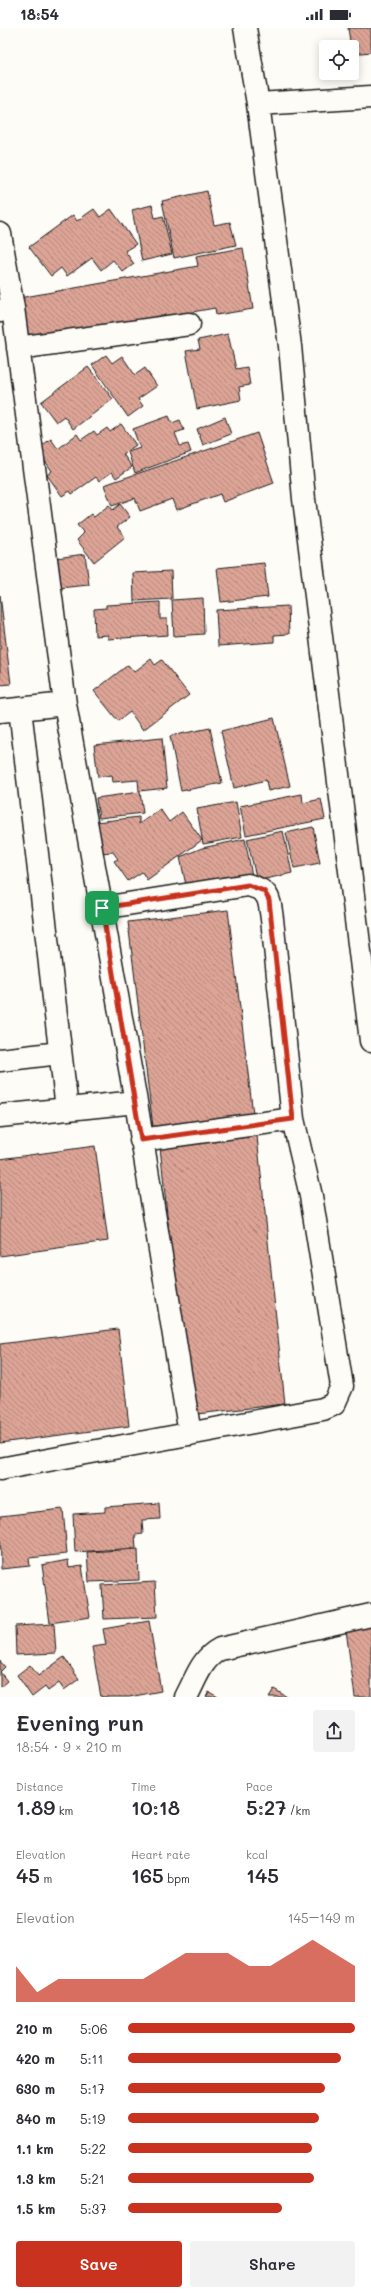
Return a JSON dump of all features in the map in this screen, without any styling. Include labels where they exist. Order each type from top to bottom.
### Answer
[{"type":"street","points":[[245,28],[258,104],[290,346],[304,499],[371,1041]]},
{"type":"street","points":[[258,104],[371,97]]},
{"type":"street","points":[[0,234],[7,310],[18,348],[66,704],[136,1102],[190,1434]]},
{"type":"street","points":[[18,348],[189,324]]},
{"type":"street","points":[[66,704],[10,710],[67,1108]]},
{"type":"street","points":[[0,1469],[323,1409],[334,1404],[341,1392],[342,1380],[311,1196],[293,1119],[269,900],[264,891],[248,885],[102,908]]},
{"type":"street","points":[[0,1060],[60,1053]]},
{"type":"street","points":[[0,1116],[136,1102]]},
{"type":"street","points":[[141,1140],[293,1119]]},
{"type":"street","points":[[186,1697],[203,1663],[213,1652],[220,1649],[371,1615]]},
{"type":"building","points":[[348,28],[371,28],[371,52],[359,53],[359,40],[350,40]]},
{"type":"building","points":[[207,191],[214,225],[230,222],[236,245],[174,258],[162,201]]},
{"type":"building","points":[[152,205],[155,218],[163,216],[172,254],[142,261],[132,210]]},
{"type":"building","points":[[94,209],[100,217],[111,209],[136,244],[125,251],[134,264],[123,272],[113,260],[101,270],[92,258],[67,276],[61,268],[51,276],[29,247],[73,215],[77,221]]},
{"type":"building","points":[[243,248],[253,309],[216,315],[215,308],[26,341],[19,298],[198,266],[196,256]]},
{"type":"building","points":[[228,334],[236,369],[247,367],[250,385],[239,387],[241,400],[197,409],[186,351],[200,349],[198,340]]},
{"type":"building","points":[[106,355],[112,363],[122,356],[135,375],[145,368],[157,386],[138,399],[143,406],[128,417],[92,365]]},
{"type":"building","points":[[88,367],[113,399],[73,429],[64,416],[56,422],[41,402]]},
{"type":"building","points":[[169,416],[172,423],[180,420],[184,430],[175,433],[180,446],[188,444],[191,452],[135,473],[128,452],[140,448],[133,429]]},
{"type":"building","points":[[225,417],[231,434],[203,445],[197,429]]},
{"type":"building","points":[[121,424],[136,445],[123,454],[132,467],[116,478],[112,472],[99,481],[96,477],[72,494],[70,491],[62,496],[47,475],[52,471],[37,449],[51,439],[58,449],[77,434],[81,440],[94,431],[97,435],[107,428],[110,432]]},
{"type":"building","points":[[257,433],[274,483],[223,502],[220,494],[176,510],[172,499],[140,511],[135,498],[112,506],[104,485]]},
{"type":"building","points":[[120,504],[130,517],[117,527],[125,537],[94,562],[77,540],[84,533],[77,525],[91,514],[94,517],[109,505],[113,510]]},
{"type":"building","points":[[85,554],[89,585],[59,588],[56,558]]},
{"type":"building","points":[[264,563],[268,597],[221,602],[217,568]]},
{"type":"building","points":[[171,571],[172,599],[134,601],[133,573]]},
{"type":"building","points":[[0,595],[11,684],[0,685]]},
{"type":"building","points":[[203,598],[204,634],[174,636],[172,600]]},
{"type":"building","points":[[160,602],[160,619],[167,619],[168,635],[108,639],[108,635],[95,636],[94,609],[106,608],[106,605]]},
{"type":"building","points":[[288,606],[289,634],[274,635],[274,642],[218,646],[216,610]]},
{"type":"building","points":[[151,659],[155,665],[162,660],[189,695],[143,730],[130,712],[118,721],[94,691],[128,665],[134,672]]},
{"type":"building","points":[[274,718],[290,786],[268,791],[266,780],[234,788],[221,731]]},
{"type":"building","points":[[210,728],[222,783],[181,791],[170,736]]},
{"type":"building","points":[[162,738],[167,788],[139,791],[138,780],[113,782],[112,775],[98,777],[94,745]]},
{"type":"building","points":[[140,792],[143,813],[99,818],[96,798]]},
{"type":"building","points":[[302,794],[303,803],[321,799],[325,819],[246,835],[240,806]]},
{"type":"building","points":[[236,802],[242,837],[203,844],[197,809]]},
{"type":"building","points":[[160,809],[169,822],[182,812],[202,840],[147,880],[142,872],[128,881],[114,861],[118,859],[113,852],[99,853],[96,822],[139,817],[139,824]]},
{"type":"building","points":[[313,827],[320,863],[294,868],[286,833]]},
{"type":"building","points":[[283,831],[292,873],[257,881],[247,839]]},
{"type":"building","points":[[245,839],[252,876],[187,890],[180,857],[202,848]]},
{"type":"building","points":[[228,910],[253,1114],[153,1127],[128,922]]},
{"type":"building","points":[[257,1136],[285,1404],[188,1415],[160,1147]]},
{"type":"building","points":[[95,1146],[108,1241],[0,1256],[0,1159]]},
{"type":"building","points":[[118,1329],[129,1426],[0,1443],[0,1344]]},
{"type":"building","points":[[159,1503],[160,1519],[142,1520],[143,1534],[135,1535],[136,1548],[75,1552],[73,1514],[105,1512],[105,1507]]},
{"type":"building","points":[[63,1509],[67,1554],[29,1558],[30,1566],[1,1569],[0,1516]]},
{"type":"building","points":[[138,1549],[139,1580],[89,1582],[87,1552]]},
{"type":"building","points":[[68,1560],[69,1568],[82,1566],[90,1617],[50,1623],[42,1565]]},
{"type":"building","points":[[155,1582],[157,1617],[104,1619],[102,1585]]},
{"type":"building","points":[[149,1621],[161,1691],[129,1697],[101,1697],[92,1647],[106,1645],[103,1629]]},
{"type":"building","points":[[54,1624],[56,1653],[16,1655],[15,1626]]},
{"type":"building","points":[[371,1626],[371,1697],[355,1697],[346,1630]]},
{"type":"building","points":[[64,1657],[79,1679],[64,1690],[59,1683],[48,1691],[45,1687],[32,1697],[17,1675],[30,1665],[38,1676]]},
{"type":"building","points":[[0,1661],[5,1667],[0,1672]]},
{"type":"building","points":[[0,1672],[7,1681],[0,1687]]},
{"type":"building","points":[[274,1689],[287,1697],[269,1697]]},
{"type":"building","points":[[209,1692],[218,1697],[206,1697]]},
{"type":"route","points":[[248,885],[264,891],[269,900],[272,919],[293,1119],[141,1140],[136,1102],[102,908],[248,885]]}]
